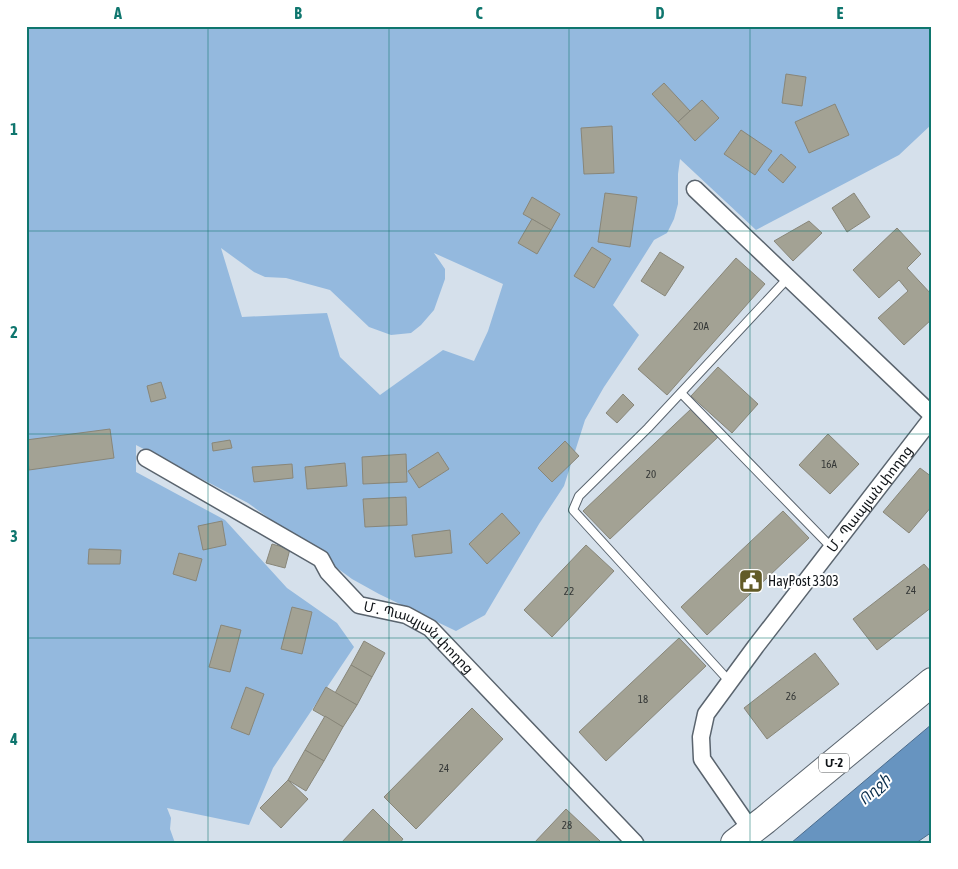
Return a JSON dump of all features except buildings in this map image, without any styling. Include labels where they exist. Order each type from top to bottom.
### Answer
[{"type":"highway","name":"Մ-2","points":[[743,836],[932,682]]},
{"type":"street","points":[[695,190],[932,416]]},
{"type":"street","name":"Մ․ Պապյան փողոց","points":[[743,836],[702,759],[701,737],[706,714],[932,416]]},
{"type":"street","name":"Մ․ Պապյան փողոց","points":[[146,458],[321,559],[328,572],[359,605],[406,615],[430,628],[635,843]]},
{"type":"lane","points":[[730,682],[573,510],[579,496],[648,428],[788,278]]},
{"type":"lane","points":[[681,393],[832,548]]},
{"type":"shaded area","points":[[26,26],[932,26],[932,124],[899,155],[756,230],[680,159],[678,204],[674,219],[667,233],[654,240],[613,305],[639,335],[604,387],[585,420],[564,486],[485,615],[456,631],[352,579],[248,503],[136,445],[136,472],[225,520],[287,588],[337,623],[354,647],[273,768],[249,825],[167,808],[171,818],[170,829],[175,843],[26,843]],"holes":[[[221,248],[254,272],[265,277],[286,278],[330,290],[369,327],[391,335],[411,333],[434,310],[445,279],[445,269],[434,253],[503,284],[488,331],[474,361],[443,350],[380,395],[340,357],[327,313],[242,317]]]},
{"type":"water","name":"Ողջի","points":[[932,724],[932,832],[916,843],[791,843]]},
{"type":"place","name":"HayPost 3303","points":[[751,581]]}]
